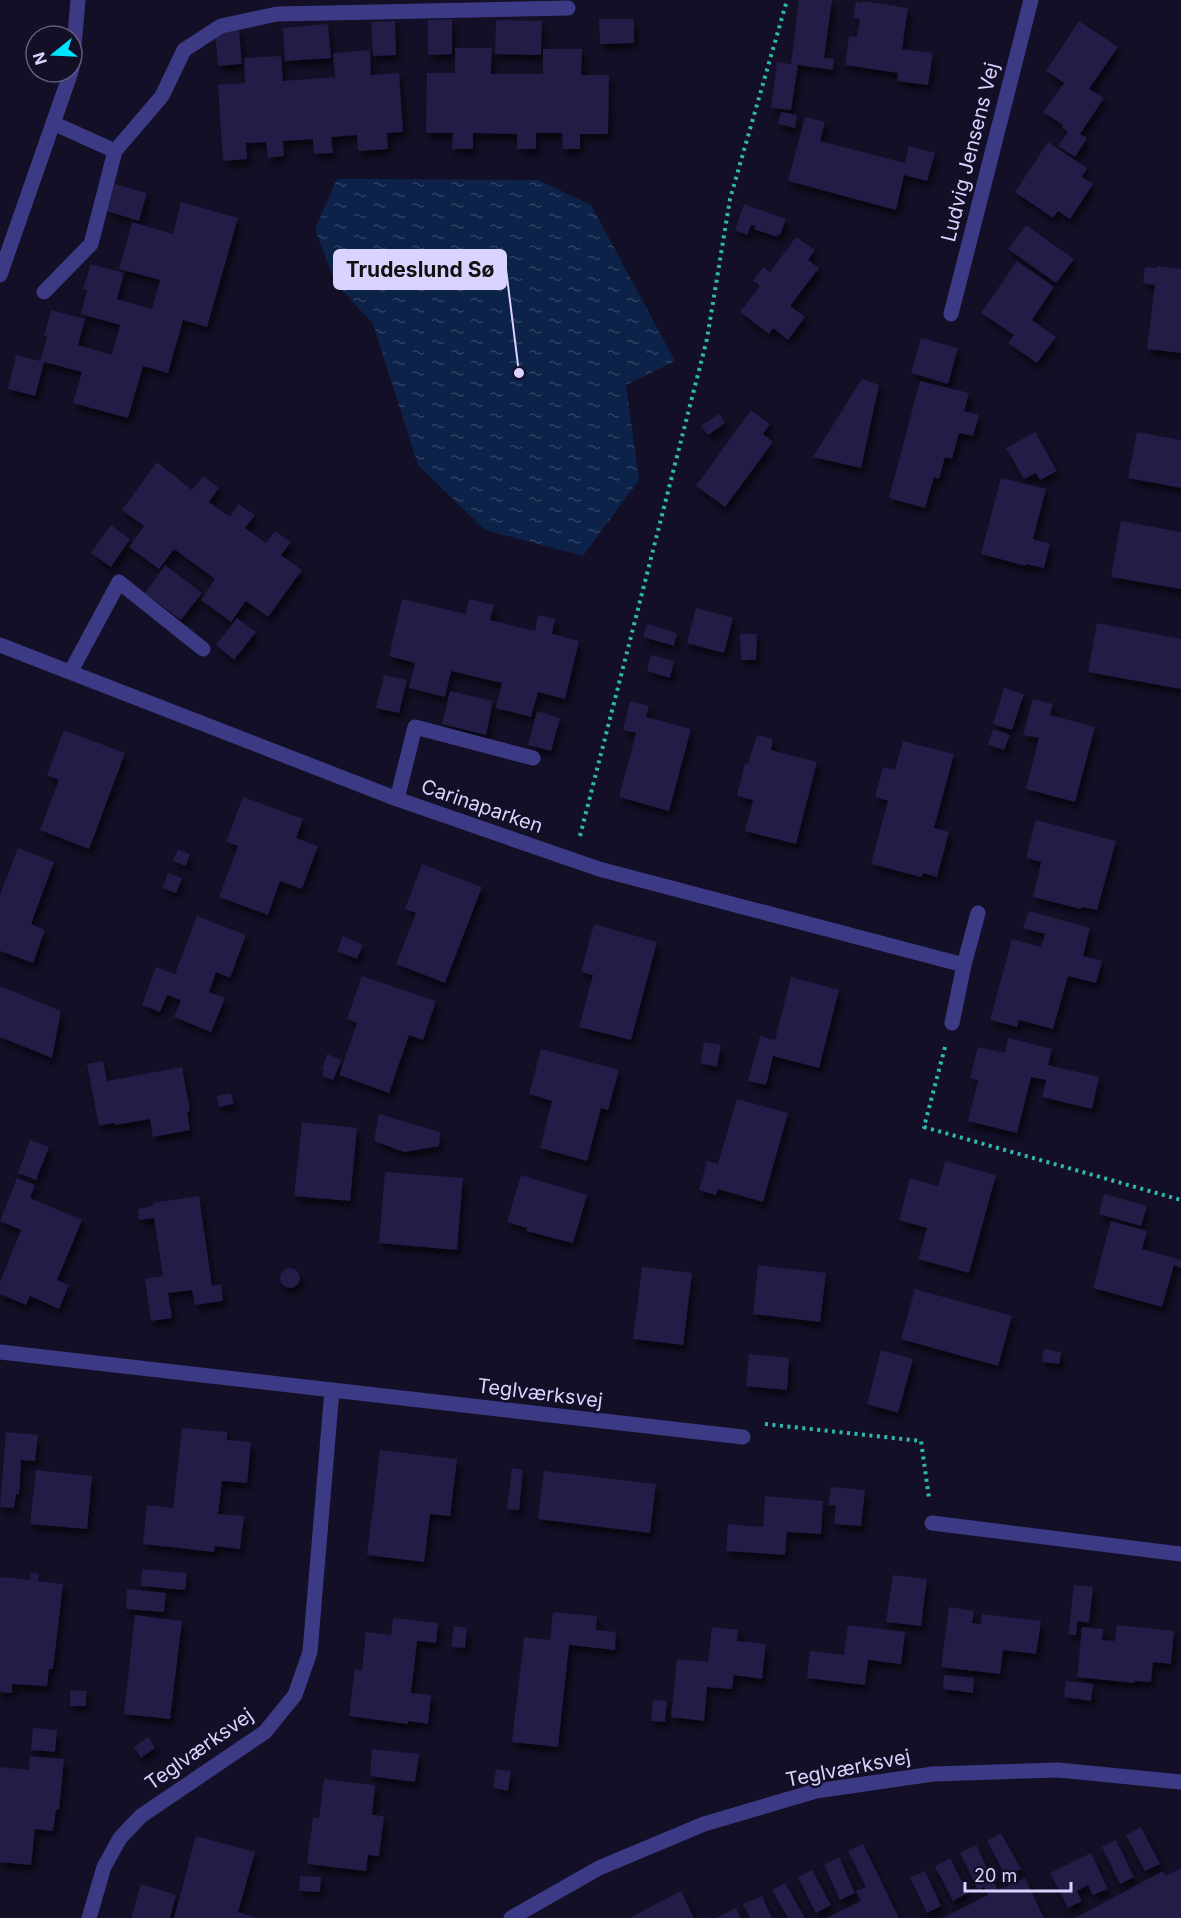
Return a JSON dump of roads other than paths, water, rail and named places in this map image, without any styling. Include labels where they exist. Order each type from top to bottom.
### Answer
[{"type":"street","points":[[76,24],[78,0]]},
{"type":"street","name":"Ludvig Jensens Vej","points":[[951,314],[1031,0]]},
{"type":"street","points":[[44,292],[91,244],[115,151],[162,96],[184,50],[221,26],[277,14],[568,8]]},
{"type":"street","points":[[0,275],[4,255],[66,84]]},
{"type":"street","points":[[53,123],[115,151]]},
{"type":"street","points":[[71,671],[119,582],[203,649]]},
{"type":"street","name":"Carinaparken","points":[[0,645],[397,799],[599,869],[964,965]]},
{"type":"street","points":[[397,799],[416,727],[534,758]]},
{"type":"street","points":[[952,1023],[978,913]]},
{"type":"street","name":"Teglværksvej","points":[[0,1352],[743,1437]]},
{"type":"street","name":"Teglværksvej","points":[[89,1918],[104,1867],[120,1838],[141,1816],[265,1732],[295,1695],[310,1652],[332,1390]]},
{"type":"street","points":[[932,1522],[1181,1554]]},
{"type":"street","name":"Teglværksvej","points":[[511,1918],[599,1868],[704,1824],[816,1791],[933,1774],[1058,1770],[1181,1782]]},
{"type":"water","points":[[337,179],[538,180],[591,205],[675,361],[626,385],[639,480],[583,556],[485,530],[418,465],[373,324],[335,282],[315,229]]},
{"type":"place","name":"Trudeslund Sø","points":[[519,373]]}]
